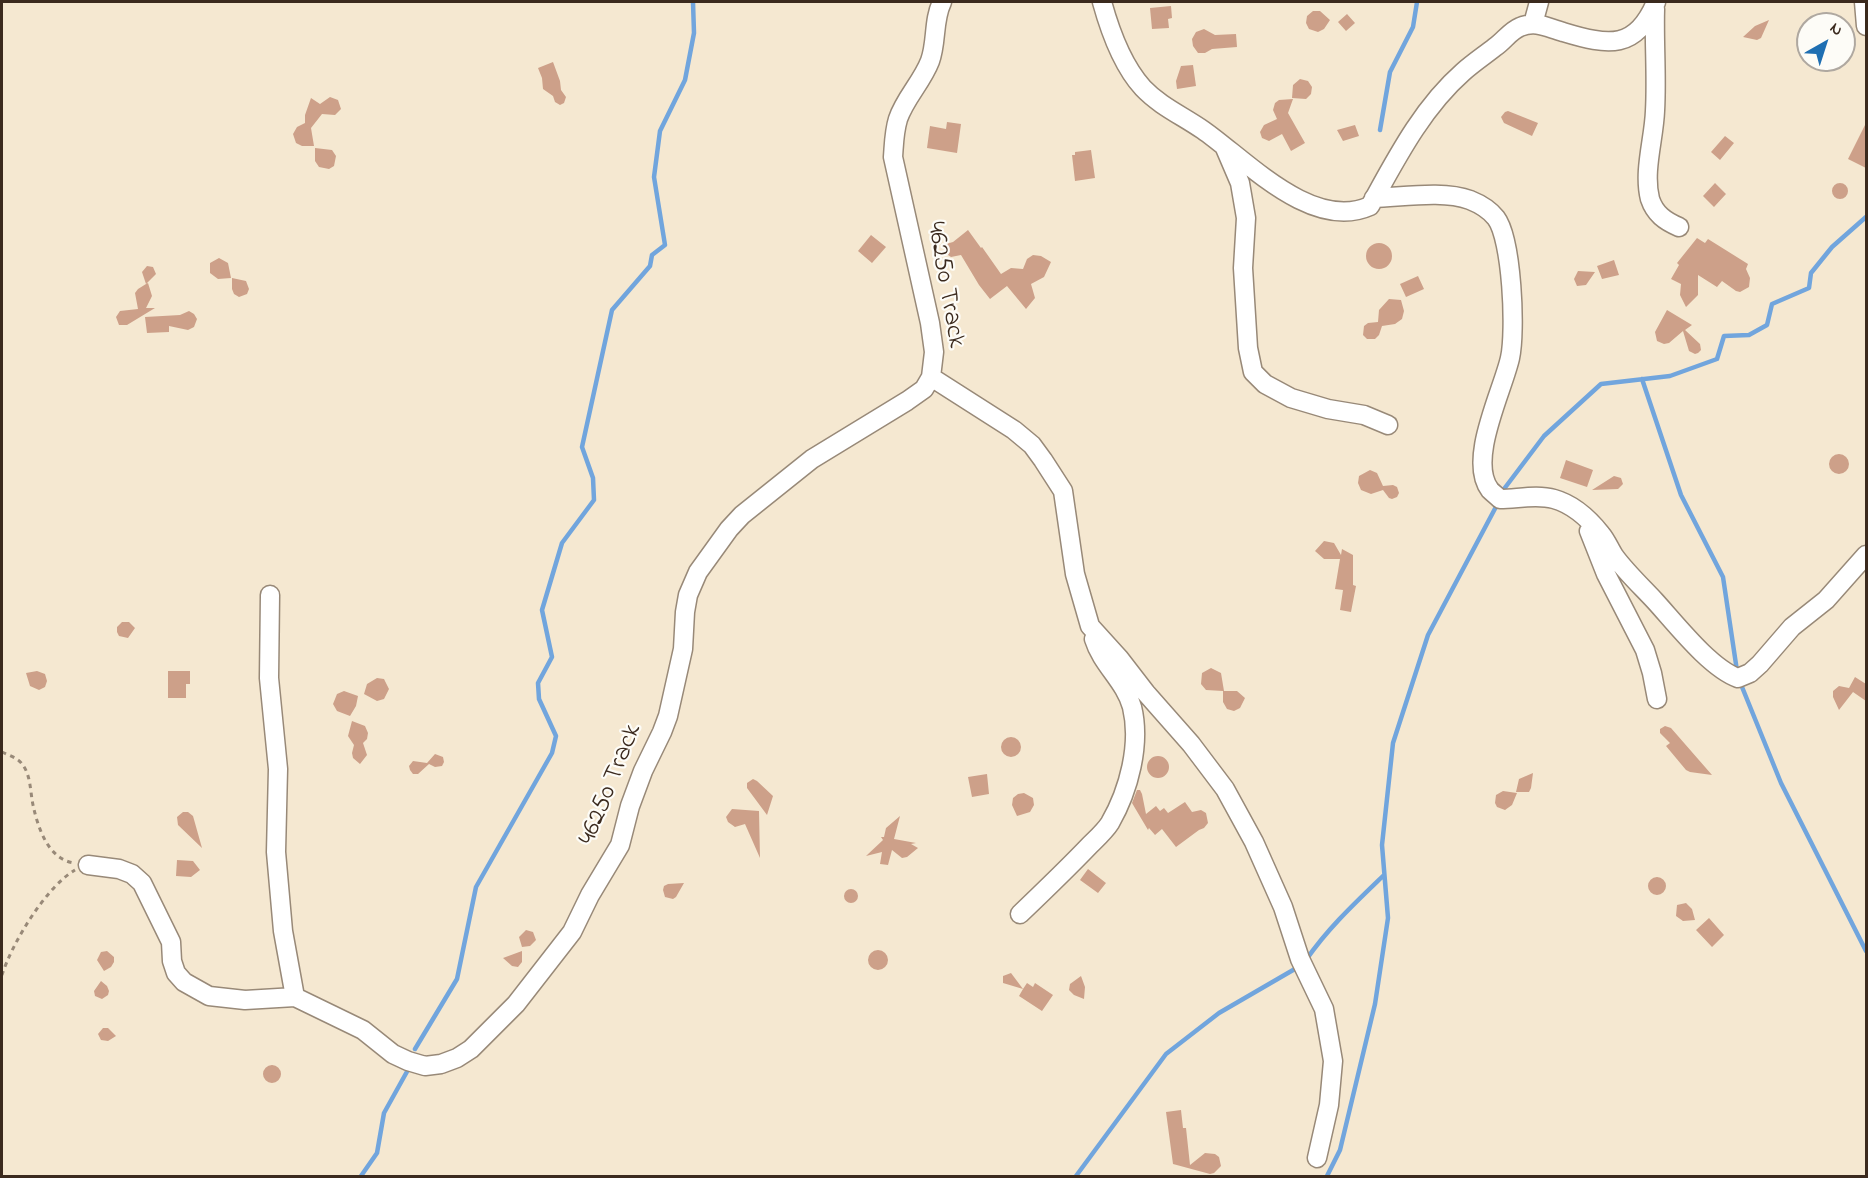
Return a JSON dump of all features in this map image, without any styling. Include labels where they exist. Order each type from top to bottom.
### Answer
[{"type":"street","name":"46250 Track","points":[[88,865],[119,869],[132,874],[142,883],[171,942],[172,961],[176,973],[196,990],[209,996],[245,1000],[295,997],[363,1030],[393,1054],[425,1066],[441,1064],[457,1058],[492,1030],[534,983],[572,932],[590,895],[620,845],[630,806],[643,771],[668,716],[684,649],[688,595],[698,572],[742,514],[812,459],[907,401],[924,388],[931,376],[934,352],[930,323],[893,157],[898,118],[930,61],[942,2]]},
{"type":"street","points":[[1102,2],[1108,24],[1131,73],[1153,97],[1224,146],[1286,194],[1309,203],[1350,212],[1370,206],[1402,147],[1451,83],[1464,70],[1502,43],[1513,31],[1521,26],[1533,24],[1588,38],[1624,40],[1636,34],[1656,3]]},
{"type":"street","points":[[1533,24],[1539,2]]},
{"type":"street","points":[[1864,2],[1866,26]]},
{"type":"street","points":[[1656,3],[1655,115],[1648,178],[1650,199],[1662,219],[1678,227]]},
{"type":"street","points":[[1224,146],[1240,183],[1246,218],[1243,268],[1248,348],[1253,372],[1265,384],[1291,398],[1328,409],[1364,415],[1388,425]]},
{"type":"street","points":[[1374,198],[1419,195],[1467,199],[1485,207],[1497,220],[1504,235],[1507,254],[1514,330],[1511,357],[1490,420],[1483,451],[1484,475],[1489,488],[1500,499],[1517,500],[1537,496],[1552,498],[1568,504],[1577,511],[1601,534],[1630,576],[1689,639],[1727,674],[1738,678],[1750,673],[1792,627],[1826,600],[1866,555]]},
{"type":"street","points":[[931,376],[1014,430],[1032,445],[1063,491],[1075,574],[1090,626],[1097,647],[1123,685],[1132,706],[1136,733],[1124,792],[1110,824],[1060,877],[1020,914]]},
{"type":"street","points":[[1577,511],[1593,539],[1606,574],[1645,650],[1657,699]]},
{"type":"street","points":[[270,595],[268,678],[278,769],[276,852],[283,931],[295,997]]},
{"type":"street","points":[[1090,626],[1191,744],[1225,789],[1254,842],[1283,907],[1300,959],[1324,1009],[1333,1061],[1329,1105],[1317,1158]]},
{"type":"path","points":[[2,752],[21,762],[28,774],[33,805],[42,834],[53,852],[67,862],[88,865]]},
{"type":"path","points":[[2,975],[20,936],[51,890],[64,877],[88,865]]},
{"type":"building","points":[[1171,6],[1172,18],[1168,19],[1169,28],[1152,29],[1150,8]]},
{"type":"building","points":[[1313,11],[1320,11],[1330,20],[1324,29],[1318,32],[1309,29],[1306,23],[1307,16]]},
{"type":"building","points":[[1347,14],[1355,23],[1346,31],[1338,22]]},
{"type":"building","points":[[1769,20],[1761,38],[1757,40],[1743,37],[1755,26]]},
{"type":"building","points":[[1204,29],[1215,35],[1236,34],[1237,47],[1212,49],[1205,53],[1198,53],[1193,46],[1192,39],[1196,32]]},
{"type":"building","points":[[553,62],[561,90],[566,97],[564,103],[560,105],[543,89],[538,68]]},
{"type":"building","points":[[1193,65],[1196,86],[1177,89],[1176,81],[1181,66]]},
{"type":"building","points":[[1300,79],[1308,81],[1312,87],[1311,94],[1306,99],[1292,98],[1293,85]]},
{"type":"building","points":[[330,97],[338,100],[341,109],[335,115],[322,114],[311,128],[314,146],[302,146],[296,143],[293,134],[297,127],[305,123],[305,115],[311,98],[320,104]]},
{"type":"building","points":[[1293,99],[1288,113],[1305,143],[1291,151],[1282,134],[1269,141],[1262,138],[1260,132],[1264,125],[1277,119],[1273,110],[1275,103],[1279,100]]},
{"type":"building","points":[[1508,111],[1538,123],[1532,136],[1504,123],[1501,117]]},
{"type":"building","points":[[947,122],[961,124],[957,153],[927,148],[930,126],[946,129]]},
{"type":"building","points":[[1866,123],[1866,168],[1848,159]]},
{"type":"building","points":[[1355,125],[1359,136],[1343,141],[1337,130]]},
{"type":"building","points":[[1725,136],[1734,143],[1720,160],[1711,152]]},
{"type":"building","points":[[315,148],[332,150],[336,156],[334,166],[329,169],[319,167],[315,161]]},
{"type":"building","points":[[1091,150],[1095,178],[1075,181],[1072,155],[1075,155],[1075,152]]},
{"type":"building","points":[[1715,183],[1726,194],[1714,207],[1703,196]]},
{"type":"building","points":[[1837,183],[1843,183],[1848,191],[1846,197],[1837,199],[1832,194],[1832,188]]},
{"type":"building","points":[[968,230],[1001,274],[1011,268],[1023,269],[1027,259],[1033,255],[1041,256],[1051,262],[1044,277],[1031,284],[1035,298],[1026,309],[1007,286],[990,299],[961,255],[951,257],[945,253],[946,244],[953,242]]},
{"type":"building","points":[[871,235],[886,247],[872,263],[858,251]]},
{"type":"building","points":[[1697,238],[1705,243],[1708,239],[1748,264],[1746,269],[1750,278],[1749,287],[1740,292],[1722,281],[1717,287],[1698,275],[1698,295],[1686,307],[1680,295],[1681,284],[1671,279],[1679,265],[1677,263]]},
{"type":"building","points":[[1379,243],[1388,247],[1392,256],[1388,265],[1379,269],[1370,265],[1366,256],[1370,247]]},
{"type":"building","points":[[219,258],[228,263],[231,278],[218,279],[210,273],[210,263]]},
{"type":"building","points":[[1614,260],[1619,275],[1602,279],[1597,266]]},
{"type":"building","points":[[147,266],[153,267],[156,274],[146,284],[142,272]]},
{"type":"building","points":[[1578,271],[1595,272],[1586,285],[1577,286],[1574,279]]},
{"type":"building","points":[[1418,276],[1424,289],[1406,297],[1400,284]]},
{"type":"building","points":[[232,278],[246,281],[249,289],[247,294],[239,297],[234,294]]},
{"type":"building","points":[[148,283],[152,296],[146,308],[155,308],[127,325],[119,325],[116,317],[120,311],[138,309],[135,293]]},
{"type":"building","points":[[1389,299],[1401,300],[1404,311],[1402,319],[1395,324],[1382,326],[1375,339],[1367,339],[1363,335],[1364,326],[1378,322],[1379,310]]},
{"type":"building","points":[[1667,310],[1692,325],[1685,330],[1700,344],[1701,350],[1698,353],[1689,351],[1683,331],[1669,343],[1664,344],[1657,341],[1655,332]]},
{"type":"building","points":[[189,311],[197,319],[194,327],[188,330],[169,326],[169,332],[147,333],[145,317],[180,315]]},
{"type":"building","points":[[1839,454],[1846,457],[1849,464],[1846,471],[1839,474],[1832,471],[1829,464],[1832,457]]},
{"type":"building","points":[[1566,460],[1593,470],[1587,487],[1560,478]]},
{"type":"building","points":[[1370,470],[1377,473],[1383,486],[1397,487],[1399,493],[1397,497],[1389,498],[1383,490],[1371,494],[1361,490],[1358,483],[1359,476]]},
{"type":"building","points":[[1614,476],[1621,478],[1623,484],[1618,489],[1592,490]]},
{"type":"building","points":[[1324,541],[1334,543],[1341,555],[1342,549],[1353,555],[1353,585],[1356,586],[1351,612],[1340,610],[1343,590],[1335,589],[1340,559],[1324,559],[1315,551]]},
{"type":"building","points":[[122,622],[129,622],[135,628],[128,638],[119,636],[117,632],[117,627]]},
{"type":"building","points":[[1211,668],[1221,673],[1224,691],[1237,691],[1245,698],[1240,708],[1234,711],[1227,709],[1223,702],[1223,691],[1206,690],[1201,684],[1202,673]]},
{"type":"building","points":[[37,671],[45,674],[47,681],[45,687],[39,690],[30,686],[26,673]]},
{"type":"building","points":[[168,671],[190,671],[190,684],[186,684],[186,698],[168,698]]},
{"type":"building","points":[[1855,677],[1866,684],[1866,701],[1853,692],[1839,710],[1833,697],[1833,691],[1839,686],[1849,688]]},
{"type":"building","points":[[377,678],[384,679],[389,689],[384,699],[377,701],[364,694],[367,684]]},
{"type":"building","points":[[344,691],[358,696],[356,706],[350,716],[337,711],[333,704],[337,694]]},
{"type":"building","points":[[352,721],[365,726],[368,733],[363,743],[367,755],[360,764],[353,758],[354,745],[348,736]]},
{"type":"building","points":[[1665,726],[1671,728],[1712,775],[1686,770],[1666,746],[1670,743],[1660,733],[1660,729]]},
{"type":"building","points":[[1011,737],[1018,740],[1021,747],[1018,754],[1011,757],[1004,754],[1001,747],[1004,740]]},
{"type":"building","points":[[435,754],[443,757],[442,766],[435,767],[429,764],[418,774],[413,774],[409,766],[413,761],[427,763]]},
{"type":"building","points":[[1158,756],[1166,759],[1169,767],[1166,775],[1158,778],[1150,775],[1147,767],[1150,759]]},
{"type":"building","points":[[1533,773],[1529,792],[1516,792],[1519,779]]},
{"type":"building","points":[[987,774],[989,794],[972,797],[968,777]]},
{"type":"building","points":[[753,779],[773,796],[767,815],[747,788],[747,783]]},
{"type":"building","points":[[1137,790],[1140,790],[1142,794],[1146,814],[1156,806],[1160,811],[1164,808],[1168,813],[1185,802],[1192,812],[1201,810],[1206,813],[1208,823],[1176,847],[1162,829],[1155,835],[1149,828],[1148,830],[1132,803]]},
{"type":"building","points":[[1503,791],[1517,793],[1512,805],[1505,810],[1497,807],[1495,803],[1496,795]]},
{"type":"building","points":[[1024,793],[1033,798],[1034,805],[1030,812],[1017,816],[1012,805],[1013,798]]},
{"type":"building","points":[[732,809],[759,811],[760,858],[745,824],[735,827],[728,822],[726,817]]},
{"type":"building","points":[[183,812],[188,812],[193,816],[202,848],[178,825],[177,817]]},
{"type":"building","points":[[900,816],[894,839],[916,843],[911,844],[918,848],[907,857],[902,858],[892,850],[888,865],[880,864],[882,852],[866,856],[883,840],[881,837],[884,837],[886,828]]},
{"type":"building","points":[[177,860],[193,861],[200,870],[191,877],[176,876]]},
{"type":"building","points":[[1088,869],[1106,883],[1098,893],[1080,880]]},
{"type":"building","points":[[1657,877],[1663,880],[1666,886],[1663,892],[1657,895],[1651,892],[1648,886],[1651,880]]},
{"type":"building","points":[[684,883],[676,897],[673,899],[665,897],[664,886]]},
{"type":"building","points":[[851,889],[856,891],[858,896],[856,901],[851,903],[846,901],[844,896],[846,891]]},
{"type":"building","points":[[1686,903],[1692,909],[1695,920],[1683,921],[1676,916],[1677,905]]},
{"type":"building","points":[[1709,918],[1724,935],[1712,947],[1696,930]]},
{"type":"building","points":[[526,930],[533,932],[536,940],[530,946],[522,947],[519,937]]},
{"type":"building","points":[[874,950],[882,950],[888,956],[888,964],[882,970],[874,970],[868,964],[868,956]]},
{"type":"building","points":[[107,951],[114,957],[114,962],[104,971],[97,960],[101,952]]},
{"type":"building","points":[[522,951],[522,962],[518,967],[512,966],[503,958]]},
{"type":"building","points":[[1011,973],[1023,989],[1003,983],[1003,976]]},
{"type":"building","points":[[1081,976],[1085,987],[1084,999],[1069,990],[1070,984]]},
{"type":"building","points":[[101,981],[109,991],[108,995],[102,999],[95,996],[94,991]]},
{"type":"building","points":[[1027,983],[1033,987],[1035,983],[1053,995],[1042,1011],[1019,996]]},
{"type":"building","points":[[103,1028],[108,1028],[116,1036],[108,1041],[101,1040],[98,1034]]},
{"type":"building","points":[[272,1065],[278,1068],[281,1074],[278,1080],[272,1083],[266,1080],[263,1074],[266,1068]]},
{"type":"building","points":[[1181,1110],[1183,1128],[1186,1128],[1190,1165],[1205,1153],[1215,1154],[1219,1157],[1221,1166],[1214,1173],[1210,1174],[1173,1164],[1166,1112]]},
{"type":"waterway","points":[[415,1049],[457,979],[476,887],[552,753],[556,736],[539,699],[538,683],[552,657],[542,610],[562,543],[594,500],[593,478],[582,447],[612,310],[650,266],[652,255],[665,245],[654,177],[660,131],[685,80],[694,33],[693,2]]},
{"type":"waterway","points":[[1380,130],[1390,72],[1413,27],[1417,2]]},
{"type":"waterway","points":[[1501,496],[1544,436],[1601,384],[1670,376],[1717,359],[1724,336],[1749,335],[1767,325],[1772,304],[1809,288],[1811,273],[1832,247],[1866,217]]},
{"type":"waterway","points":[[1642,379],[1681,495],[1723,577],[1737,671]]},
{"type":"waterway","points":[[1327,1176],[1340,1150],[1375,1004],[1388,918],[1382,845],[1393,743],[1428,635],[1498,503]]},
{"type":"waterway","points":[[1740,682],[1781,783],[1866,951]]},
{"type":"waterway","points":[[1306,960],[1333,926],[1384,875]]},
{"type":"waterway","points":[[1076,1176],[1166,1054],[1219,1013],[1300,966]]},
{"type":"waterway","points":[[361,1176],[377,1153],[384,1113],[409,1068]]}]
